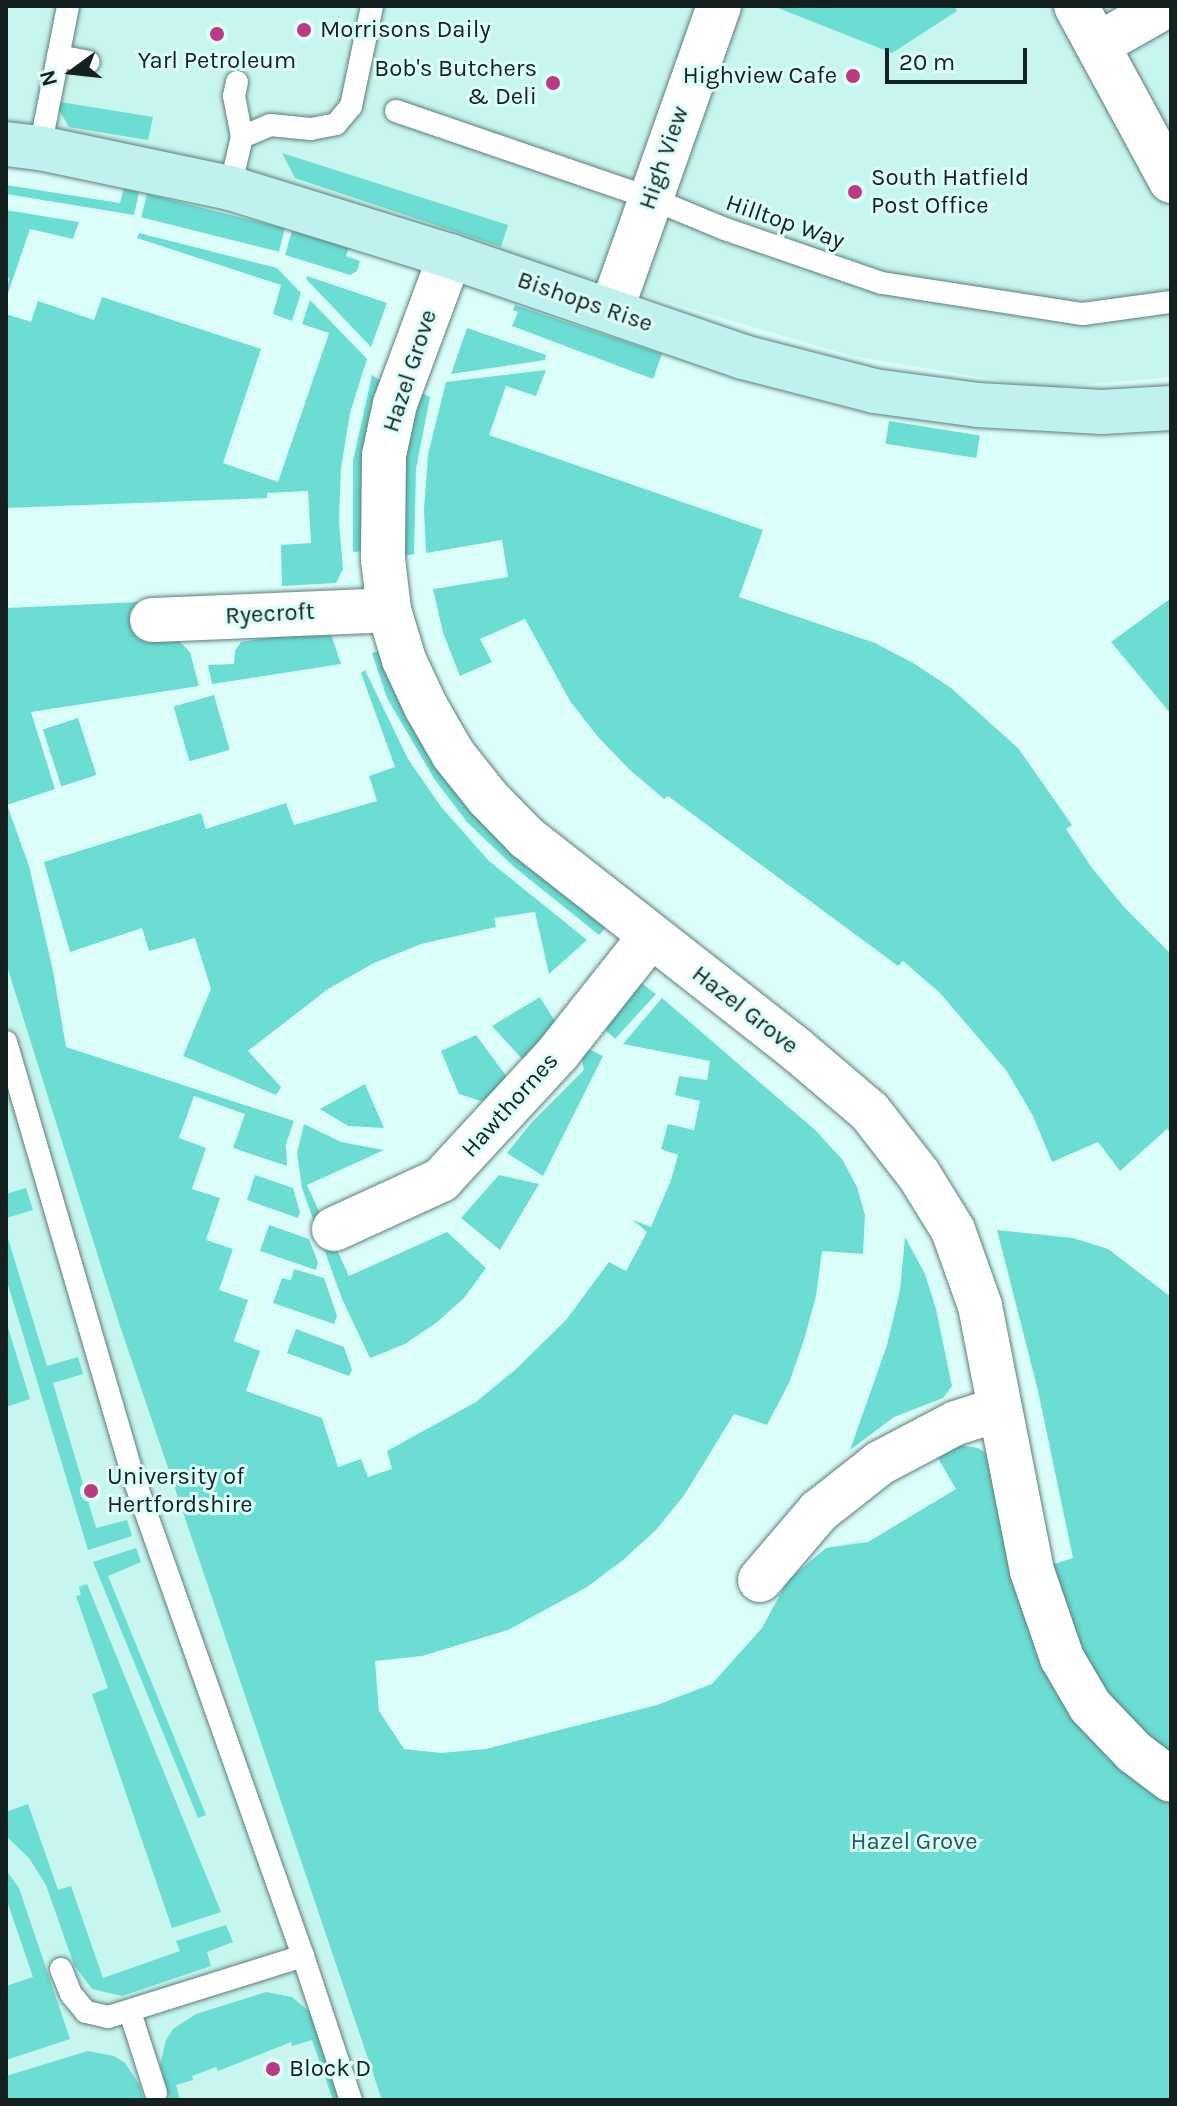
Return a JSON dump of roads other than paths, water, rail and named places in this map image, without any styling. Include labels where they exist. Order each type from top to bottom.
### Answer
[{"type":"street","name":"High View","points":[[611,311],[719,6]]},
{"type":"street","points":[[1076,6],[1171,181]]},
{"type":"street","points":[[1097,45],[1166,6]]},
{"type":"street","name":"Bishops Rise","points":[[23,146],[230,188],[450,256],[743,357],[874,391],[978,405],[1102,412],[1171,408]]},
{"type":"street","name":"Hazel Grove","points":[[450,256],[395,404],[384,455],[381,506],[389,610],[404,660],[426,707],[453,754],[488,798],[527,838],[796,1049],[870,1112],[919,1175],[953,1230],[975,1294],[1032,1571],[1062,1658],[1090,1706],[1134,1752],[1171,1780]]},
{"type":"street","name":"Ryecroft","points":[[152,620],[389,610]]},
{"type":"street","name":"Hawthornes","points":[[334,1229],[441,1180],[558,1053],[650,937]]},
{"type":"street","points":[[760,1580],[819,1511],[880,1463],[956,1423],[1000,1409]]},
{"type":"lane","points":[[23,146],[58,56],[68,6]]},
{"type":"lane","points":[[242,137],[270,125],[311,129],[336,124],[351,106],[372,6]]},
{"type":"lane","points":[[58,56],[88,62]]},
{"type":"lane","points":[[229,90],[242,137],[230,188]]},
{"type":"lane","name":"Hilltop Way","points":[[396,111],[650,198],[725,229],[882,283],[1083,314],[1171,302]]},
{"type":"lane","points":[[6,1042],[134,1479],[351,2100]]},
{"type":"lane","points":[[61,1969],[71,1994],[86,2012],[108,2017],[303,1956]]},
{"type":"lane","points":[[130,2012],[156,2093]]},
{"type":"place","name":"Morrisons Daily","points":[[304,30]]},
{"type":"place","name":"Yarl Petroleum","points":[[217,34]]},
{"type":"place","name":"Highview Cafe","points":[[853,76]]},
{"type":"place","name":"Bob's Butchers & Deli","points":[[553,83]]},
{"type":"place","name":"South Hatfield Post Office","points":[[855,192]]},
{"type":"place","name":"University of Hertfordshire","points":[[91,1491]]},
{"type":"place","name":"Block D","points":[[273,2069]]}]
